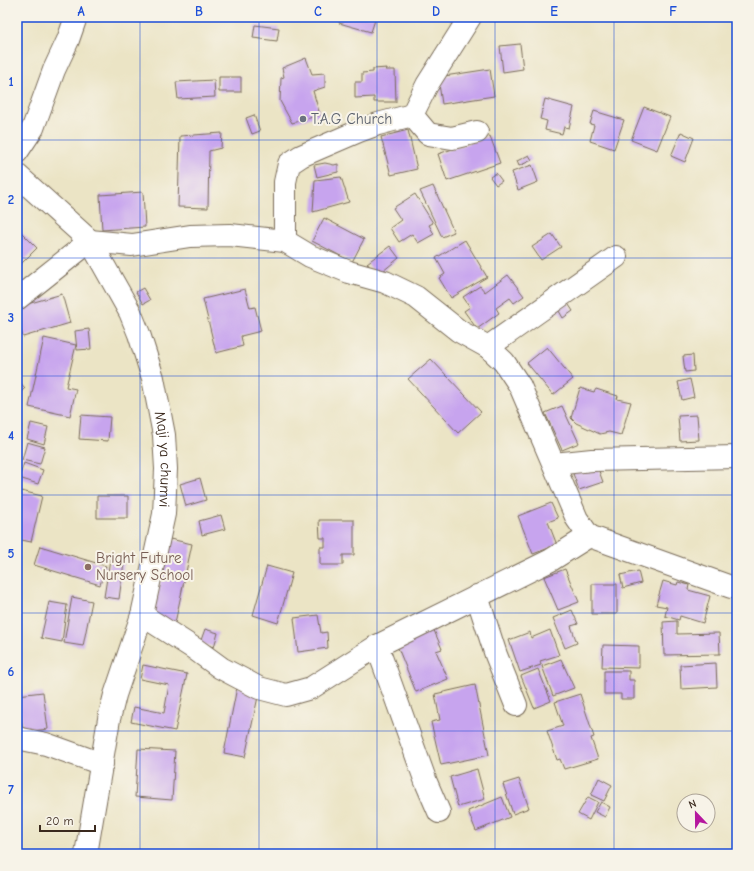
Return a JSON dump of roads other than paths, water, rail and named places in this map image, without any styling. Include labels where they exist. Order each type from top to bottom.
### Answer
[{"type":"street","points":[[17,152],[33,128],[54,70],[65,47],[76,17]]},
{"type":"street","points":[[285,240],[285,182],[289,164],[301,156],[359,131],[378,124],[412,115],[427,85],[470,17]]},
{"type":"street","points":[[412,115],[428,134],[452,138],[477,132]]},
{"type":"street","name":"Maji ya chumvi","points":[[17,175],[90,241],[130,312],[139,334],[153,378],[164,435],[166,469],[164,514],[142,615],[115,695],[86,854]]},
{"type":"street","points":[[17,299],[90,241],[132,245],[190,236],[230,235],[285,240],[310,256],[349,272],[385,282],[416,297],[459,330],[488,347],[504,362],[520,386],[577,519],[589,536],[731,587]]},
{"type":"street","points":[[488,347],[616,256]]},
{"type":"street","points":[[554,464],[592,460],[737,457]]},
{"type":"street","points":[[142,615],[195,649],[221,668],[260,688],[286,695],[311,688],[377,646],[551,560],[589,536]]},
{"type":"street","points":[[477,596],[496,655],[516,705]]},
{"type":"street","points":[[377,646],[426,782],[439,812]]},
{"type":"street","points":[[17,738],[46,744],[102,764]]},
{"type":"place","name":"T.A.G Church","points":[[303,119]]},
{"type":"place","name":"Bright Future Nursery School","points":[[88,567]]}]
